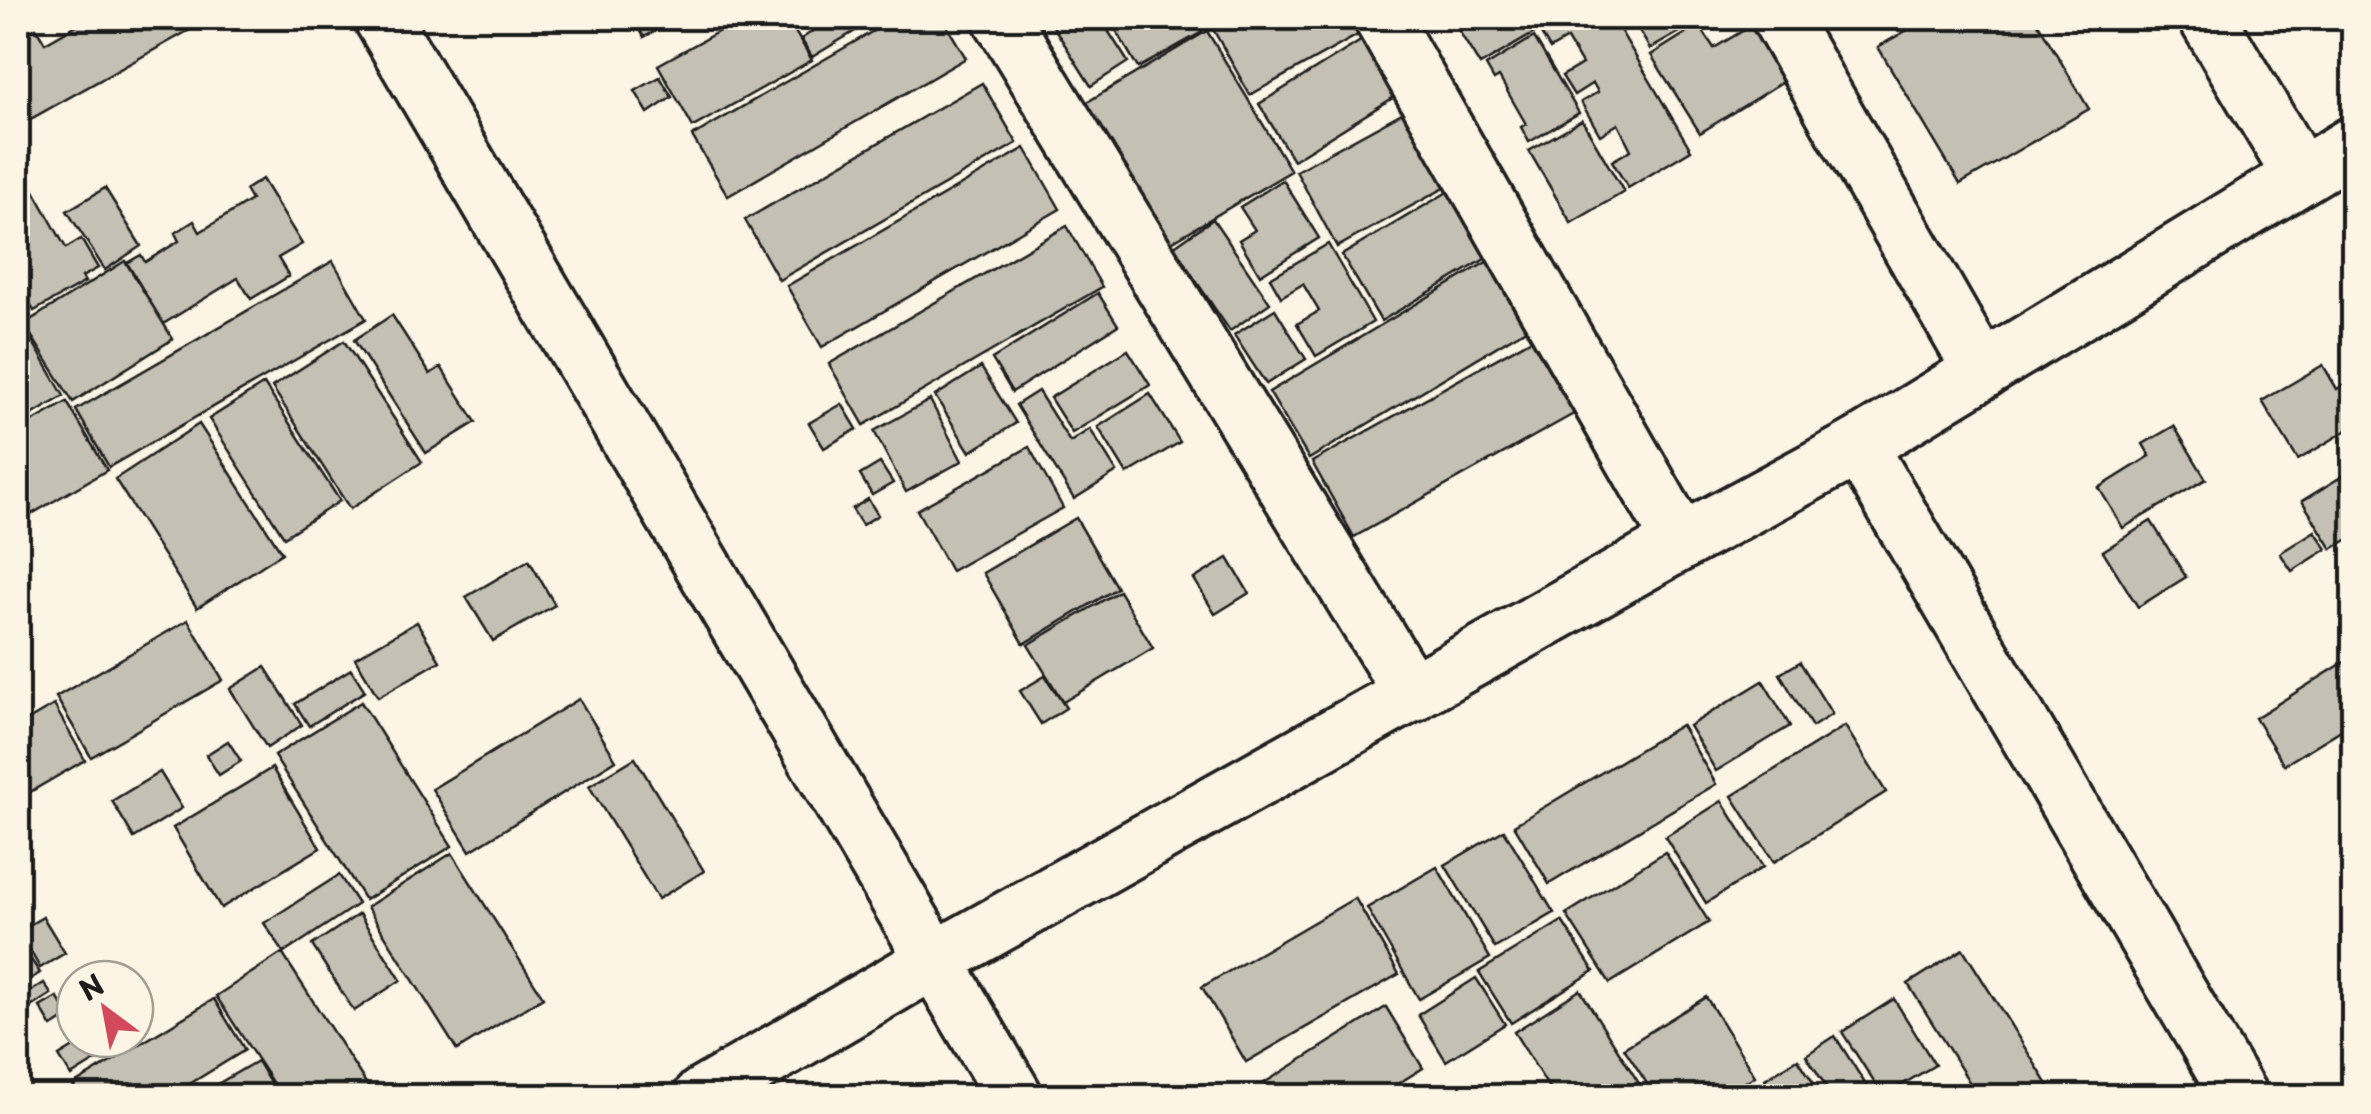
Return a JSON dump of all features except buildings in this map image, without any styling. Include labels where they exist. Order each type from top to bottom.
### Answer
[{"type":"street","points":[[1001,18],[1412,694]]},
{"type":"street","points":[[1382,18],[1681,542]]},
{"type":"street","points":[[1780,18],[1982,370]]},
{"type":"street","points":[[2207,18],[2301,176]]},
{"type":"street","points":[[395,22],[1014,1096]]},
{"type":"street","points":[[702,1096],[935,960],[1859,446],[2354,144]]},
{"type":"street","points":[[1859,446],[2239,1096]]}]
